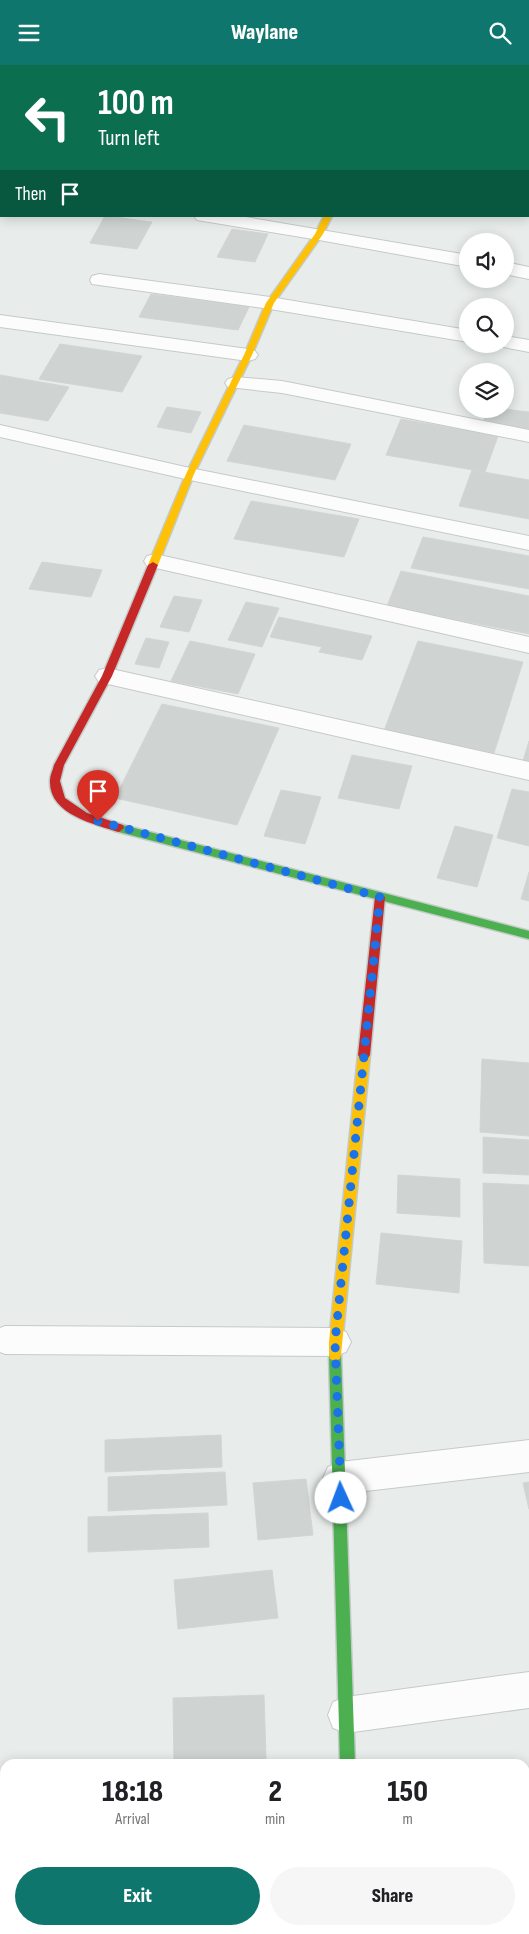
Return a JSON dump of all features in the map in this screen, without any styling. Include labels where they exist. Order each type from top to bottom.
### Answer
[{"type":"street","points":[[209,217],[459,259]]},
{"type":"street","points":[[327,217],[318,234],[270,303],[235,383],[190,474],[107,676],[59,765],[55,781],[60,800],[83,816],[126,830],[529,935]]},
{"type":"street","points":[[514,270],[529,273]]},
{"type":"street","points":[[99,280],[270,303],[459,334]]},
{"type":"street","points":[[0,321],[248,355]]},
{"type":"street","points":[[514,344],[529,346]]},
{"type":"street","points":[[235,383],[282,387],[529,436]]},
{"type":"street","points":[[0,431],[190,474],[529,543]]},
{"type":"street","points":[[155,561],[529,645]]},
{"type":"street","points":[[107,676],[529,771]]},
{"type":"street","points":[[348,1759],[335,1342],[380,897]]},
{"type":"street","points":[[5,1340],[335,1342]]},
{"type":"street","points":[[340,1478],[529,1456]]},
{"type":"street","points":[[346,1715],[529,1690]]},
{"type":"building","points":[[104,217],[152,222],[137,249],[90,243]]},
{"type":"building","points":[[232,229],[268,234],[255,262],[217,257]]},
{"type":"building","points":[[151,294],[249,307],[238,330],[139,317]]},
{"type":"building","points":[[60,344],[142,356],[122,392],[39,379]]},
{"type":"building","points":[[0,375],[69,387],[48,421],[0,413]]},
{"type":"building","points":[[167,407],[201,412],[191,433],[157,427]]},
{"type":"building","points":[[514,410],[529,412],[529,430],[483,423],[485,418],[514,418]]},
{"type":"building","points":[[401,419],[498,436],[485,472],[386,455]]},
{"type":"building","points":[[244,425],[351,444],[335,480],[227,461]]},
{"type":"building","points":[[472,470],[529,480],[529,519],[459,506]]},
{"type":"building","points":[[251,501],[359,519],[344,557],[234,539]]},
{"type":"building","points":[[423,537],[529,556],[529,589],[411,568]]},
{"type":"building","points":[[42,562],[102,570],[91,597],[29,589]]},
{"type":"building","points":[[401,571],[529,596],[529,634],[387,606]]},
{"type":"building","points":[[174,596],[202,600],[189,632],[160,627]]},
{"type":"building","points":[[246,602],[279,608],[262,647],[228,640]]},
{"type":"building","points":[[279,617],[372,636],[362,660],[319,652],[322,647],[270,637]]},
{"type":"building","points":[[146,638],[169,642],[159,668],[135,664]]},
{"type":"building","points":[[190,641],[255,654],[238,694],[171,681]]},
{"type":"building","points":[[418,641],[523,662],[494,753],[384,731]]},
{"type":"building","points":[[162,704],[279,728],[237,825],[115,798]]},
{"type":"building","points":[[529,741],[529,765],[522,764]]},
{"type":"building","points":[[352,755],[412,766],[399,809],[338,798]]},
{"type":"building","points":[[512,789],[529,792],[529,846],[497,838]]},
{"type":"building","points":[[281,790],[321,797],[305,844],[264,836]]},
{"type":"building","points":[[455,826],[493,835],[477,887],[437,878]]},
{"type":"building","points":[[529,872],[529,901],[521,899]]},
{"type":"building","points":[[482,1059],[529,1063],[529,1136],[480,1132]]},
{"type":"building","points":[[483,1137],[529,1140],[529,1175],[483,1173]]},
{"type":"building","points":[[398,1175],[460,1179],[460,1217],[397,1213]]},
{"type":"building","points":[[483,1183],[529,1185],[529,1266],[484,1263]]},
{"type":"building","points":[[381,1233],[462,1241],[459,1293],[376,1284]]},
{"type":"building","points":[[221,1435],[222,1467],[105,1472],[105,1440]]},
{"type":"building","points":[[225,1472],[227,1505],[108,1511],[108,1477]]},
{"type":"building","points":[[306,1479],[313,1535],[258,1540],[253,1483]]},
{"type":"building","points":[[529,1482],[529,1509],[523,1483]]},
{"type":"building","points":[[208,1513],[209,1547],[88,1552],[88,1517]]},
{"type":"building","points":[[272,1570],[278,1618],[178,1629],[174,1580]]},
{"type":"building","points":[[264,1695],[266,1759],[174,1759],[173,1698]]},
{"type":"traffic: fast","points":[[119,828],[529,935]]},
{"type":"traffic: fast","points":[[335,1355],[348,1759]]},
{"type":"traffic: slow","points":[[153,565],[190,474],[248,355],[270,303],[319,234],[328,217]]},
{"type":"traffic: slow","points":[[335,1355],[364,1055]]},
{"type":"traffic: jam","points":[[119,828],[83,816],[60,800],[55,781],[59,765],[107,676],[153,565]]},
{"type":"traffic: jam","points":[[364,1055],[380,897]]},
{"type":"route","points":[[98,821],[380,897],[335,1342],[341,1498]]}]
